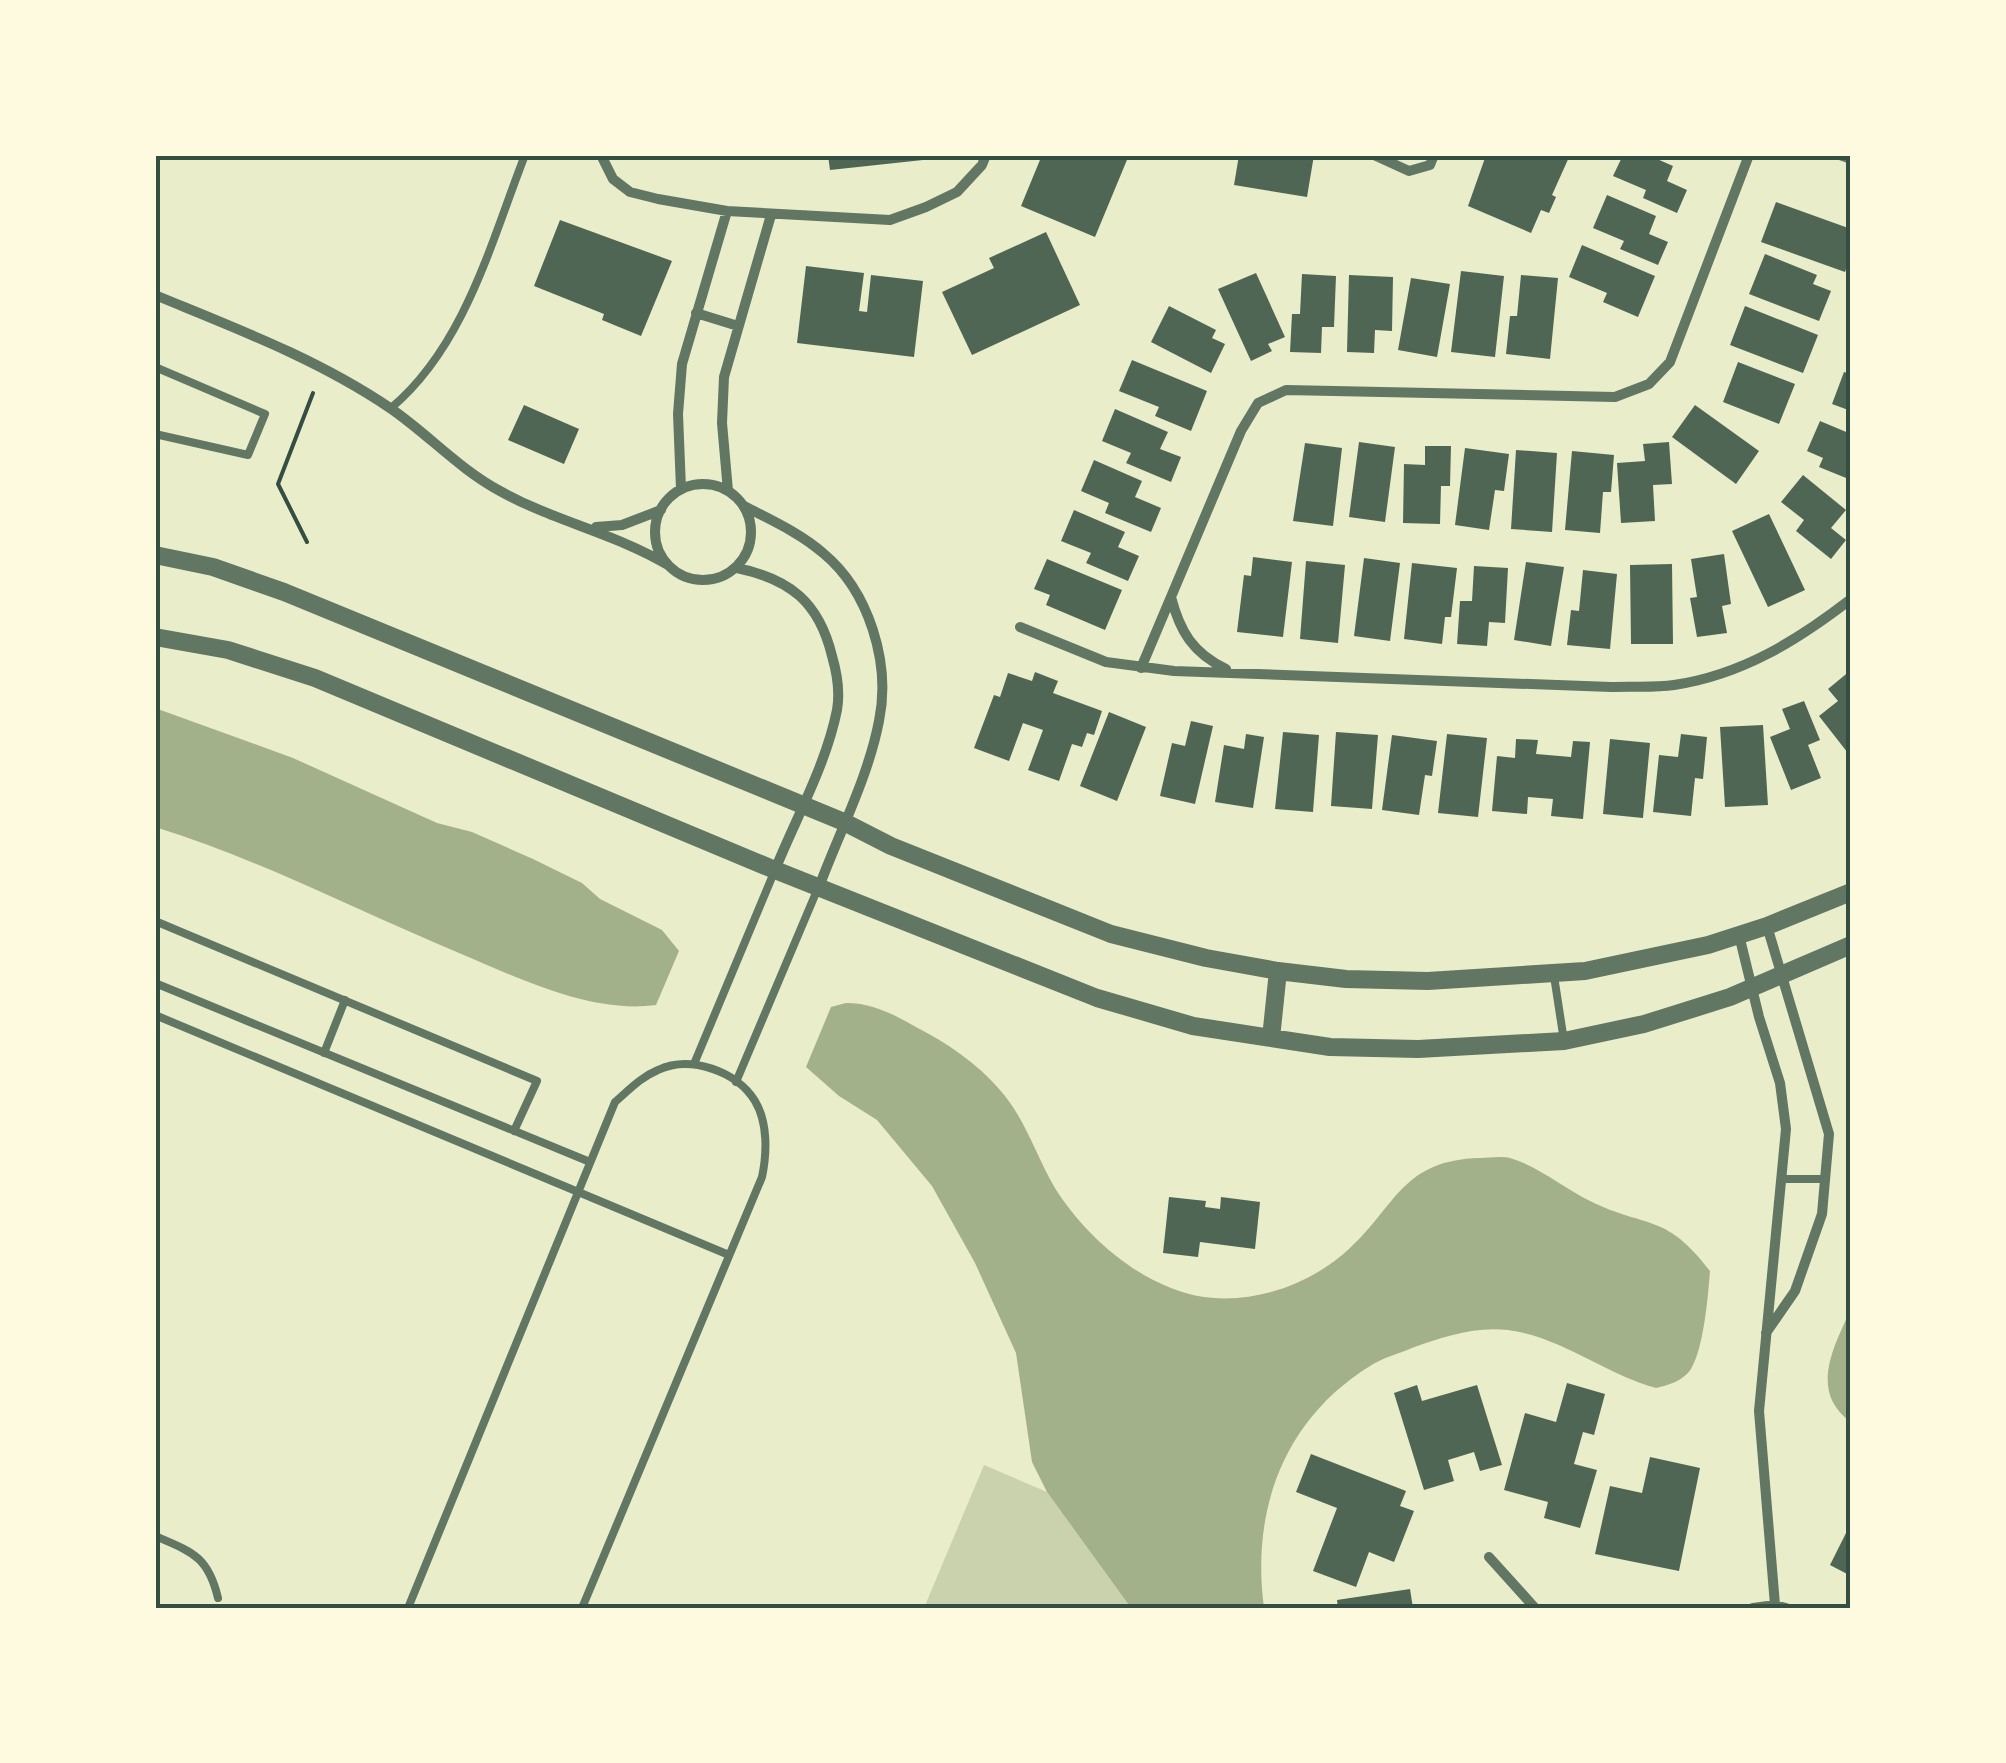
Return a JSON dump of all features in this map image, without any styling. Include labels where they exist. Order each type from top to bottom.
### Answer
[{"type":"street","points":[[602,155],[613,179],[630,192],[727,211],[890,220],[926,208],[956,192],[982,165],[986,155]]},
{"type":"street","points":[[1374,155],[1409,171],[1430,165],[1434,155]]},
{"type":"street","points":[[1141,668],[1241,431],[1258,403],[1286,390],[1615,397],[1649,384],[1670,362],[1748,155]]},
{"type":"street","points":[[1840,155],[1851,160]]},
{"type":"street","points":[[682,490],[678,414],[682,364],[727,211]]},
{"type":"street","points":[[728,491],[722,423],[724,377],[771,214]]},
{"type":"street","points":[[155,295],[294,354],[391,408],[494,488],[542,514],[590,527],[634,546],[694,580],[709,580],[736,568],[760,572],[792,588],[816,612],[828,637],[836,671],[838,706],[825,749],[775,870]]},
{"type":"street","points":[[696,314],[738,326]]},
{"type":"street","points":[[590,527],[622,525],[661,510],[682,490],[712,485],[728,491],[744,506],[825,554],[851,584],[874,634],[882,681],[880,719],[819,887]]},
{"type":"street","points":[[736,568],[750,545],[752,532],[744,506]]},
{"type":"street","points":[[661,510],[655,538],[668,565]]},
{"type":"street","points":[[155,556],[213,568],[284,592],[1111,934],[1206,958],[1346,979],[1428,981],[1585,971],[1739,935],[1851,892]]},
{"type":"street","points":[[1172,597],[1188,642],[1206,659],[1231,672]]},
{"type":"street","points":[[1020,627],[1106,662],[1141,668],[1673,685],[1718,675],[1766,656],[1812,629],[1851,599]]},
{"type":"street","points":[[155,637],[228,650],[315,678],[775,870],[1097,998],[1193,1026],[1330,1047],[1418,1049],[1564,1040],[1644,1024],[1753,988],[1851,945]]},
{"type":"street","points":[[1766,1334],[1795,1291],[1822,1214],[1830,1134],[1767,926]]},
{"type":"street","points":[[1739,935],[1780,1083],[1786,1129],[1759,1411],[1780,1606],[1753,1608]]},
{"type":"street","points":[[1271,1038],[1278,971]]},
{"type":"street","points":[[1489,1557],[1535,1608]]},
{"type":"lane","points":[[391,408],[410,393],[452,332],[525,155]]},
{"type":"lane","points":[[155,367],[265,414],[248,455],[155,434]]},
{"type":"lane","points":[[694,1064],[775,870]]},
{"type":"lane","points":[[736,1082],[819,887]]},
{"type":"lane","points":[[155,920],[537,1081],[514,1131]]},
{"type":"lane","points":[[1554,972],[1564,1040]]},
{"type":"lane","points":[[155,983],[590,1162]]},
{"type":"lane","points":[[324,1053],[345,1000]]},
{"type":"lane","points":[[155,1015],[730,1255]]},
{"type":"lane","points":[[408,1608],[615,1102],[638,1081],[662,1068],[694,1064],[716,1069],[754,1099],[764,1124],[766,1161],[582,1608]]},
{"type":"lane","points":[[1781,1179],[1825,1179]]},
{"type":"lane","points":[[155,1536],[196,1554],[206,1564],[218,1598]]},
{"type":"path","points":[[307,542],[278,484],[314,393]]},
{"type":"shaded area","points":[[155,708],[293,758],[437,823],[472,832],[582,883],[600,899],[662,930],[679,951],[656,1005],[606,1004],[555,992],[270,870],[155,827]]},
{"type":"shaded area","points":[[846,1003],[874,1007],[899,1018],[950,1047],[982,1071],[1016,1113],[1055,1188],[1083,1225],[1119,1258],[1160,1283],[1182,1292],[1224,1298],[1282,1289],[1318,1272],[1349,1249],[1417,1176],[1454,1161],[1506,1157],[1531,1166],[1590,1201],[1667,1230],[1694,1252],[1710,1271],[1705,1321],[1691,1369],[1684,1377],[1656,1388],[1546,1340],[1496,1329],[1447,1336],[1380,1361],[1340,1388],[1315,1413],[1280,1471],[1263,1537],[1264,1608],[1131,1608],[1047,1492],[1032,1462],[1016,1353],[975,1263],[932,1186],[877,1120],[839,1096],[806,1067],[831,1007]]},
{"type":"shaded area","points":[[1851,1309],[1851,1422],[1838,1410],[1828,1383],[1832,1354]]},
{"type":"shaded area","points":[[984,1465],[1047,1492],[1131,1608],[924,1608]]},
{"type":"building","points":[[828,155],[923,155],[923,160],[830,170]]},
{"type":"building","points":[[1042,155],[1129,155],[1095,237],[1021,206]]},
{"type":"building","points":[[1239,155],[1314,155],[1307,197],[1234,185]]},
{"type":"building","points":[[1478,155],[1570,155],[1552,195],[1556,197],[1549,213],[1541,210],[1531,233],[1468,206],[1485,158]]},
{"type":"building","points":[[1623,155],[1648,155],[1673,166],[1667,181],[1687,190],[1677,213],[1643,198],[1646,190],[1613,176]]},
{"type":"building","points":[[1607,195],[1656,216],[1649,234],[1668,242],[1658,265],[1620,249],[1624,241],[1593,228]]},
{"type":"building","points":[[1776,202],[1851,229],[1851,256],[1845,272],[1761,242]]},
{"type":"building","points":[[560,220],[672,261],[641,336],[602,320],[604,314],[534,286]]},
{"type":"building","points":[[1046,232],[1080,305],[972,355],[942,292],[994,268],[989,258]]},
{"type":"building","points":[[1582,245],[1655,276],[1638,317],[1603,302],[1607,293],[1569,277]]},
{"type":"building","points":[[1765,254],[1817,275],[1813,284],[1831,291],[1819,321],[1749,294]]},
{"type":"building","points":[[806,266],[864,273],[859,311],[867,312],[871,275],[923,281],[914,357],[797,343]]},
{"type":"building","points":[[1461,271],[1504,276],[1495,357],[1451,352]]},
{"type":"building","points":[[1256,273],[1285,337],[1268,344],[1272,351],[1251,361],[1218,289]]},
{"type":"building","points":[[1302,274],[1336,276],[1334,327],[1322,327],[1321,353],[1290,352],[1292,314],[1300,314]]},
{"type":"building","points":[[1349,275],[1393,277],[1392,331],[1375,330],[1374,353],[1347,352]]},
{"type":"building","points":[[1521,275],[1558,278],[1550,359],[1506,354],[1510,316],[1517,316]]},
{"type":"building","points":[[1411,278],[1450,284],[1437,357],[1398,350]]},
{"type":"building","points":[[1169,306],[1216,330],[1212,338],[1225,344],[1211,373],[1151,342]]},
{"type":"building","points":[[1745,306],[1818,335],[1803,373],[1730,345]]},
{"type":"building","points":[[1132,360],[1207,391],[1191,431],[1155,416],[1159,407],[1119,391]]},
{"type":"building","points":[[1738,362],[1795,384],[1779,424],[1723,402]]},
{"type":"building","points":[[1844,372],[1851,374],[1851,411],[1832,404]]},
{"type":"building","points":[[524,405],[579,429],[564,464],[508,440]]},
{"type":"building","points":[[1695,405],[1759,451],[1736,484],[1672,437]]},
{"type":"building","points":[[1115,409],[1168,432],[1160,449],[1181,457],[1171,482],[1126,463],[1131,453],[1102,441]]},
{"type":"building","points":[[1820,421],[1851,434],[1851,480],[1819,467],[1823,458],[1807,451]]},
{"type":"building","points":[[1359,442],[1395,447],[1385,522],[1349,517]]},
{"type":"building","points":[[1669,442],[1672,484],[1653,485],[1655,521],[1621,523],[1617,463],[1645,461],[1643,444]]},
{"type":"building","points":[[1305,443],[1342,448],[1333,526],[1293,521]]},
{"type":"building","points":[[1425,446],[1451,446],[1450,486],[1441,486],[1440,524],[1403,523],[1404,464],[1425,465]]},
{"type":"building","points":[[1465,448],[1509,454],[1504,491],[1495,490],[1489,530],[1455,525]]},
{"type":"building","points":[[1516,450],[1557,453],[1552,532],[1511,529]]},
{"type":"building","points":[[1572,451],[1614,455],[1611,492],[1603,492],[1600,533],[1565,530]]},
{"type":"building","points":[[1094,460],[1142,481],[1135,497],[1161,508],[1151,532],[1105,513],[1109,503],[1081,491]]},
{"type":"building","points":[[1803,475],[1846,510],[1831,528],[1846,540],[1831,559],[1796,531],[1804,520],[1781,502]]},
{"type":"building","points":[[1074,510],[1125,532],[1118,547],[1139,556],[1128,581],[1086,563],[1091,553],[1061,541]]},
{"type":"building","points":[[1769,514],[1805,590],[1768,607],[1732,531]]},
{"type":"building","points":[[1724,554],[1731,604],[1722,606],[1727,633],[1697,637],[1690,598],[1697,597],[1691,559]]},
{"type":"building","points":[[1253,557],[1292,562],[1283,637],[1237,632],[1244,575],[1251,576]]},
{"type":"building","points":[[1364,558],[1400,563],[1390,641],[1354,636]]},
{"type":"building","points":[[1047,559],[1122,590],[1105,630],[1046,605],[1050,595],[1034,589]]},
{"type":"building","points":[[1306,561],[1345,565],[1338,643],[1300,639]]},
{"type":"building","points":[[1526,562],[1564,567],[1551,646],[1514,640]]},
{"type":"building","points":[[1412,563],[1457,568],[1451,617],[1445,617],[1442,644],[1404,639]]},
{"type":"building","points":[[1672,564],[1673,644],[1631,644],[1630,565]]},
{"type":"building","points":[[1474,566],[1508,568],[1505,623],[1489,622],[1487,646],[1457,644],[1460,601],[1472,601]]},
{"type":"building","points":[[1583,570],[1617,574],[1610,649],[1567,645],[1571,610],[1579,611]]},
{"type":"building","points":[[1851,670],[1851,757],[1819,716],[1838,701],[1828,689]]},
{"type":"building","points":[[1035,672],[1058,681],[1053,693],[1102,711],[1094,735],[1087,733],[1082,747],[1072,744],[1059,781],[1028,770],[1043,730],[1023,723],[1009,761],[974,748],[994,695],[1000,697],[1008,673],[1032,681]]},
{"type":"building","points":[[1804,701],[1820,740],[1808,745],[1821,778],[1791,790],[1770,737],[1790,729],[1782,709]]},
{"type":"building","points":[[1109,712],[1146,727],[1117,801],[1080,786]]},
{"type":"building","points":[[1191,721],[1213,726],[1195,804],[1160,796],[1172,743],[1185,746]]},
{"type":"building","points":[[1763,725],[1768,805],[1725,807],[1720,727]]},
{"type":"building","points":[[1283,732],[1319,735],[1313,812],[1275,809]]},
{"type":"building","points":[[1336,732],[1378,735],[1372,809],[1331,806]]},
{"type":"building","points":[[1246,734],[1264,737],[1253,808],[1215,802],[1224,745],[1244,749]]},
{"type":"building","points":[[1447,734],[1487,738],[1478,817],[1438,813]]},
{"type":"building","points":[[1681,734],[1707,737],[1703,779],[1695,778],[1691,816],[1653,812],[1659,755],[1678,757]]},
{"type":"building","points":[[1392,735],[1437,741],[1432,776],[1425,775],[1419,815],[1382,810]]},
{"type":"building","points":[[1516,739],[1538,740],[1536,754],[1571,757],[1573,741],[1590,742],[1583,819],[1551,816],[1553,799],[1528,797],[1527,814],[1492,811],[1497,756],[1515,758]]},
{"type":"building","points":[[1610,739],[1650,743],[1643,818],[1603,814]]},
{"type":"building","points":[[1169,1197],[1206,1201],[1205,1207],[1220,1209],[1221,1197],[1260,1202],[1255,1249],[1200,1242],[1198,1257],[1163,1253]]},
{"type":"building","points":[[1567,1383],[1605,1394],[1594,1435],[1583,1432],[1574,1464],[1597,1470],[1580,1528],[1544,1518],[1548,1502],[1504,1490],[1525,1413],[1556,1422]]},
{"type":"building","points":[[1417,1385],[1422,1401],[1477,1385],[1502,1465],[1480,1471],[1474,1452],[1448,1460],[1454,1481],[1424,1490],[1394,1393]]},
{"type":"building","points":[[1311,1454],[1406,1491],[1400,1506],[1414,1511],[1394,1562],[1369,1552],[1356,1587],[1313,1571],[1337,1508],[1296,1492]]},
{"type":"building","points":[[1650,1457],[1700,1468],[1679,1571],[1595,1554],[1610,1486],[1642,1493]]},
{"type":"building","points":[[1846,1533],[1851,1535],[1851,1576],[1830,1565]]},
{"type":"building","points":[[1410,1589],[1413,1608],[1338,1608],[1337,1600]]}]
